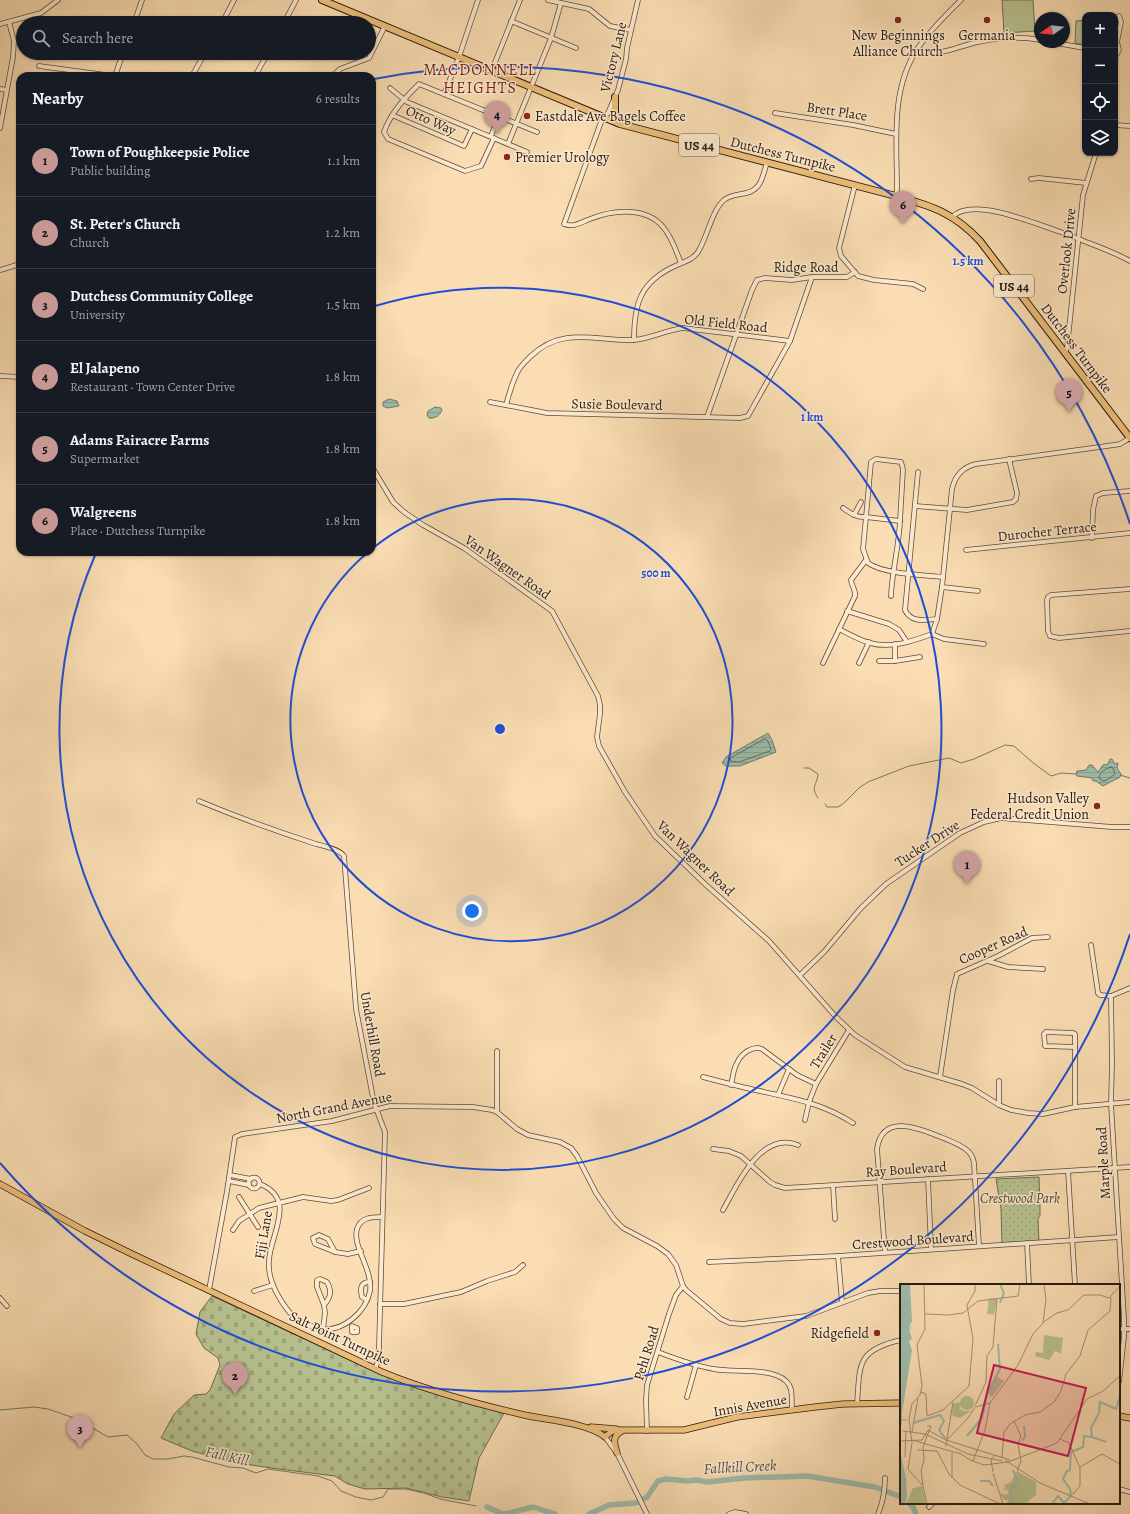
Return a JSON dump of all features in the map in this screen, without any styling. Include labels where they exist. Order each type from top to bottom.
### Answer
[{"type":"highway","name":"Dutchess Turnpike","points":[[322,0],[361,16]]},
{"type":"highway","name":"Dutchess Turnpike","points":[[376,22],[531,88],[627,126],[896,196],[933,207],[952,216],[972,232],[980,241],[1130,438]]},
{"type":"highway","points":[[615,97],[615,116],[627,126]]},
{"type":"main road","name":"Salt Point Turnpike","points":[[0,1184],[85,1231],[375,1369],[423,1387],[470,1401],[519,1414],[573,1424],[597,1431],[605,1437]]},
{"type":"main road","name":"Innis Avenue","points":[[605,1437],[611,1432],[624,1430],[684,1430],[737,1417],[829,1405],[900,1403]]},
{"type":"main road","points":[[1120,1416],[1130,1418]]},
{"type":"main road","points":[[573,1424],[624,1430]]},
{"type":"main road","points":[[617,1453],[614,1439],[616,1435],[624,1430]]},
{"type":"street","points":[[30,16],[41,13],[58,0]]},
{"type":"street","points":[[136,16],[142,0]]},
{"type":"street","points":[[226,16],[234,0]]},
{"type":"street","points":[[288,16],[296,0]]},
{"type":"street","points":[[444,94],[459,57],[478,0]]},
{"type":"street","points":[[490,70],[494,66],[520,0]]},
{"type":"street","points":[[548,0],[589,9],[610,26],[631,30]]},
{"type":"street","name":"Victory Lane","points":[[638,0],[627,48],[626,59],[615,97],[591,148],[564,224],[571,226],[613,212],[629,212],[647,216],[655,220],[664,228],[681,263]]},
{"type":"street","points":[[896,196],[897,116],[902,84],[908,65],[917,49],[935,26],[961,0]]},
{"type":"street","points":[[508,144],[551,38],[561,3]]},
{"type":"street","points":[[1118,35],[1121,22],[1119,16]]},
{"type":"street","points":[[0,24],[16,20]]},
{"type":"street","points":[[511,21],[576,48]]},
{"type":"street","points":[[0,128],[14,46],[9,22]]},
{"type":"street","points":[[376,44],[385,26]]},
{"type":"street","points":[[917,49],[933,53],[988,40],[1025,38],[1034,39]]},
{"type":"street","points":[[1070,45],[1082,47]]},
{"type":"street","points":[[116,72],[120,60]]},
{"type":"street","points":[[194,72],[201,60]]},
{"type":"street","points":[[257,72],[264,60]]},
{"type":"street","points":[[337,72],[340,69],[364,60]]},
{"type":"street","points":[[39,66],[84,72]]},
{"type":"street","points":[[499,116],[481,166],[465,171],[386,137],[384,132],[392,115],[403,100],[419,84],[499,116],[537,132]]},
{"type":"street","points":[[390,88],[403,100],[527,152]]},
{"type":"street","points":[[0,89],[7,90]]},
{"type":"street","name":"Brett Place","points":[[775,113],[853,124],[896,134]]},
{"type":"street","name":"Otto Way","points":[[392,115],[464,146],[472,128]]},
{"type":"street","points":[[1118,125],[1130,126]]},
{"type":"street","name":"Overlook Drive","points":[[1065,352],[1067,348],[1082,205],[1086,183],[1095,156]]},
{"type":"street","points":[[634,340],[635,313],[637,305],[650,281],[694,256],[698,252],[722,201],[733,195],[747,193],[757,187],[761,182],[767,162]]},
{"type":"street","points":[[1031,179],[1051,179],[1086,183]]},
{"type":"street","name":"Ridge Road","points":[[855,185],[839,250],[841,256],[858,276],[874,280],[913,284],[923,289]]},
{"type":"street","points":[[952,216],[956,213],[967,210],[998,212],[1079,239],[1130,261]]},
{"type":"street","points":[[0,270],[16,265]]},
{"type":"street","name":"Ridge Road","points":[[708,417],[752,290],[757,280],[765,278],[792,280],[812,277],[847,278],[855,272]]},
{"type":"street","points":[[790,341],[812,277]]},
{"type":"street","name":"Old Field Road","points":[[506,405],[519,369],[536,351],[552,341],[575,337],[634,340],[683,328],[790,341]]},
{"type":"street","name":"Susie Boulevard","points":[[490,402],[555,413],[745,417],[748,416],[756,403],[790,341]]},
{"type":"street","points":[[0,376],[16,377]]},
{"type":"street","points":[[932,634],[937,619],[942,587],[954,483],[961,472],[973,465],[1114,445],[1130,438]]},
{"type":"street","points":[[891,596],[894,571],[900,521],[903,469],[900,462],[876,459],[873,460],[871,462],[863,549],[866,560],[874,568],[894,571],[909,573],[943,577]]},
{"type":"street","points":[[915,506],[967,510],[1015,501],[1017,493],[1009,459]]},
{"type":"street","points":[[918,472],[905,605],[907,614],[916,620],[937,619]]},
{"type":"street","name":"Van Wagner Road","points":[[376,474],[393,502],[401,510],[423,525],[464,548],[552,611],[598,696],[600,714],[597,741],[625,792],[655,836],[706,886],[769,941],[849,1030],[885,1056],[905,1067],[972,1088],[999,1105],[1017,1111],[1036,1114],[1051,1113],[1075,1107],[1130,1102]]},
{"type":"street","points":[[1092,538],[1093,510],[1096,496],[1103,493],[1130,491]]},
{"type":"street","points":[[854,515],[860,502]]},
{"type":"street","points":[[843,508],[854,515],[863,518],[866,517],[900,521]]},
{"type":"street","name":"Durocher Terrace","points":[[966,550],[1130,533]]},
{"type":"street","points":[[823,663],[855,593],[851,580],[866,560]]},
{"type":"street","points":[[942,587],[978,591]]},
{"type":"street","points":[[1130,589],[1048,596],[1047,600],[1048,631],[1050,636],[1059,638],[1130,631]]},
{"type":"street","points":[[847,611],[889,624],[899,630],[908,642]]},
{"type":"street","points":[[838,629],[877,644],[908,642],[932,634],[944,640],[984,644]]},
{"type":"street","points":[[860,663],[869,642]]},
{"type":"street","points":[[895,644],[896,661]]},
{"type":"street","points":[[879,661],[896,661],[920,657]]},
{"type":"street","name":"Underhill Road","points":[[199,802],[267,828],[342,853],[344,856],[356,1009],[376,1109],[385,1132],[378,1361],[375,1369]]},
{"type":"street","name":"Tucker Drive","points":[[800,975],[824,952],[877,891],[936,848],[972,826],[1001,818],[1112,827],[1130,827]]},
{"type":"street","name":"Cooper Road","points":[[940,1077],[953,990],[957,974],[1032,938],[1048,937]]},
{"type":"street","points":[[1091,945],[1098,993],[1103,996],[1111,996],[1130,988]]},
{"type":"street","points":[[988,960],[1008,967],[1043,969]]},
{"type":"street","name":"Marple Road","points":[[1111,996],[1111,1104],[1119,1237],[1121,1329],[1120,1356]]},
{"type":"street","name":"Trailer","points":[[805,1120],[809,1102],[816,1084],[849,1030]]},
{"type":"street","points":[[1075,1047],[1045,1046],[1044,1034],[1046,1032],[1074,1034],[1075,1047],[1075,1107]]},
{"type":"street","name":"Trailer","points":[[731,1085],[738,1060],[748,1050],[758,1047],[803,1078],[816,1084]]},
{"type":"street","points":[[497,1050],[497,1112]]},
{"type":"street","name":"Trailer","points":[[778,1095],[789,1069]]},
{"type":"street","points":[[703,1077],[731,1085],[809,1102],[824,1107],[853,1124]]},
{"type":"street","points":[[999,1081],[999,1105]]},
{"type":"street","name":"North Grand Avenue","points":[[209,1290],[236,1136],[332,1121],[392,1105],[482,1108],[497,1112],[523,1133],[560,1142],[571,1148],[577,1156],[587,1178],[614,1219],[623,1228],[657,1246],[668,1254],[676,1265],[683,1286],[692,1296],[721,1319],[730,1323],[749,1323],[798,1318],[873,1292],[900,1291]]},
{"type":"street","points":[[885,1252],[877,1155],[878,1143],[885,1132],[896,1126],[922,1130],[963,1147],[973,1157],[979,1246]]},
{"type":"street","points":[[723,1210],[740,1178],[764,1151],[777,1144],[789,1142],[798,1145]]},
{"type":"street","name":"Ray Boulevard","points":[[712,1150],[735,1153],[741,1156],[770,1182],[786,1188],[1130,1167]]},
{"type":"street","points":[[1068,1171],[1075,1284]]},
{"type":"street","points":[[230,1175],[255,1188],[260,1184]]},
{"type":"street","points":[[229,1181],[257,1178],[260,1184],[274,1194],[279,1203]]},
{"type":"street","points":[[249,1185],[251,1179]]},
{"type":"street","points":[[928,1179],[931,1249]]},
{"type":"street","points":[[833,1186],[835,1218]]},
{"type":"street","points":[[233,1230],[239,1221],[249,1213],[259,1208],[303,1197],[331,1201],[338,1200],[369,1188]]},
{"type":"street","points":[[239,1196],[258,1227]]},
{"type":"street","name":"Fiji Lane","points":[[279,1203],[280,1218],[270,1250],[268,1261],[269,1272],[279,1299],[290,1313]]},
{"type":"street","points":[[296,1318],[308,1325],[323,1329],[336,1327],[358,1315],[367,1300],[370,1282],[356,1236],[359,1226],[365,1219],[382,1217]]},
{"type":"street","points":[[335,1252],[328,1239],[324,1236],[319,1235],[313,1238],[315,1244],[335,1252],[348,1254],[361,1251]]},
{"type":"street","name":"Crestwood Boulevard","points":[[709,1262],[838,1256],[1119,1237]]},
{"type":"street","points":[[1027,1243],[1029,1284]]},
{"type":"street","points":[[838,1256],[842,1302]]},
{"type":"street","points":[[380,1304],[404,1304],[462,1292],[487,1281],[515,1272],[523,1266]]},
{"type":"street","points":[[323,1329],[325,1313],[324,1305],[316,1285],[317,1280],[320,1279],[326,1282],[330,1290],[330,1297],[324,1305]]},
{"type":"street","points":[[367,1300],[362,1297],[360,1289],[361,1285],[370,1282]]},
{"type":"street","points":[[254,1290],[273,1285]]},
{"type":"street","name":"Pehl Road","points":[[647,1431],[647,1385],[676,1295],[683,1286]]},
{"type":"street","points":[[0,1298],[7,1306]]},
{"type":"street","points":[[349,1321],[352,1326]]},
{"type":"street","points":[[1121,1329],[1130,1329]]},
{"type":"street","points":[[858,1404],[860,1371],[863,1360],[875,1350],[900,1340]]},
{"type":"street","points":[[658,1352],[696,1365],[725,1371],[764,1373],[780,1377],[791,1389],[792,1410]]},
{"type":"street","points":[[687,1397],[696,1365]]},
{"type":"street","name":"Salt Point Turnpike","points":[[605,1437],[617,1453],[647,1514]]},
{"type":"street","points":[[878,1514],[882,1505],[885,1490],[885,1478]]},
{"type":"street","points":[[1120,1489],[1130,1492]]},
{"type":"street","points":[[928,1507],[932,1504]]},
{"type":"street","points":[[729,1514],[735,1512],[746,1514]]},
{"type":"green space","points":[[1002,0],[1033,0],[1034,31],[1004,33]]},
{"type":"green space","points":[[1082,20],[1082,44],[1075,43],[1076,21]]},
{"type":"green space","name":"Crestwood Park","points":[[1039,1177],[1039,1242],[1002,1243],[1001,1209],[996,1179]]},
{"type":"green space","points":[[212,1296],[371,1370],[407,1384],[504,1413],[479,1458],[469,1501],[442,1497],[406,1488],[365,1489],[348,1484],[335,1476],[232,1462],[192,1451],[161,1438],[174,1414],[194,1395],[206,1394],[210,1390],[220,1365],[218,1358],[204,1348],[196,1334],[200,1312]]},
{"type":"water","points":[[389,399],[397,401],[399,406],[387,408],[383,406],[383,402]]},
{"type":"water","points":[[435,407],[441,408],[441,412],[435,417],[429,418],[427,415],[428,411]]},
{"type":"water","points":[[768,733],[776,752],[740,766],[726,766],[722,763],[726,757]]},
{"type":"water","points":[[1110,759],[1112,759],[1115,764],[1118,763],[1117,768],[1121,774],[1120,777],[1103,786],[1096,781],[1093,781],[1092,778],[1077,776],[1076,774],[1077,771],[1086,770],[1089,765],[1092,765],[1098,772],[1103,765],[1108,764]]},
{"type":"waterway","points":[[825,804],[827,807],[838,807],[868,782],[909,766],[949,758],[961,763],[974,759],[1005,745],[1014,746],[1051,776],[1061,773],[1076,774]]},
{"type":"waterway","points":[[804,768],[809,768],[818,774],[814,788],[818,798]]},
{"type":"waterway","points":[[1120,775],[1130,778]]},
{"type":"waterway","name":"Fall Kill","points":[[0,1410],[34,1407],[48,1409],[77,1419],[108,1437],[127,1435],[137,1444],[145,1455],[153,1459],[168,1459],[184,1456],[229,1467],[243,1468],[256,1473],[268,1469],[318,1476],[332,1481],[341,1491],[356,1497],[371,1500],[383,1497],[388,1489],[406,1489],[424,1493],[440,1499],[476,1506]]},
{"type":"waterway","name":"Fallkill Creek","points":[[589,1514],[609,1505],[636,1503],[647,1497],[658,1481],[666,1479],[707,1482],[744,1478],[807,1476],[875,1487],[900,1497]]},
{"type":"waterway","name":"Fallkill Creek","points":[[910,1504],[916,1514]]},
{"type":"waterway","name":"Fallkill Creek","points":[[487,1507],[503,1514]]},
{"type":"waterway","name":"Fallkill Creek","points":[[505,1514],[533,1507],[555,1514]]},
{"type":"place","name":"New Beginnings Alliance Church","points":[[898,20]]},
{"type":"place","name":"Germania","points":[[987,20]]},
{"type":"place","name":"Eastdale Ave Bagels Coffee","points":[[527,116]]},
{"type":"place","name":"El Jalapeno","points":[[497,134]]},
{"type":"place","name":"Premier Urology","points":[[507,157]]},
{"type":"place","name":"Walgreens","points":[[903,224]]},
{"type":"place","name":"Adams Fairacre Farms","points":[[1069,412]]},
{"type":"place","name":"Hudson Valley Federal Credit Union","points":[[1097,806]]},
{"type":"place","name":"Town of Poughkeepsie Police","points":[[967,884]]},
{"type":"place","name":"Ridgefield","points":[[877,1333]]},
{"type":"place","name":"St. Peter's Church","points":[[235,1395]]},
{"type":"place","name":"Dutchess Community College","points":[[80,1448]]},
{"type":"district","name":"MACDONNELL HEIGHTS","points":[[480,78]]}]
